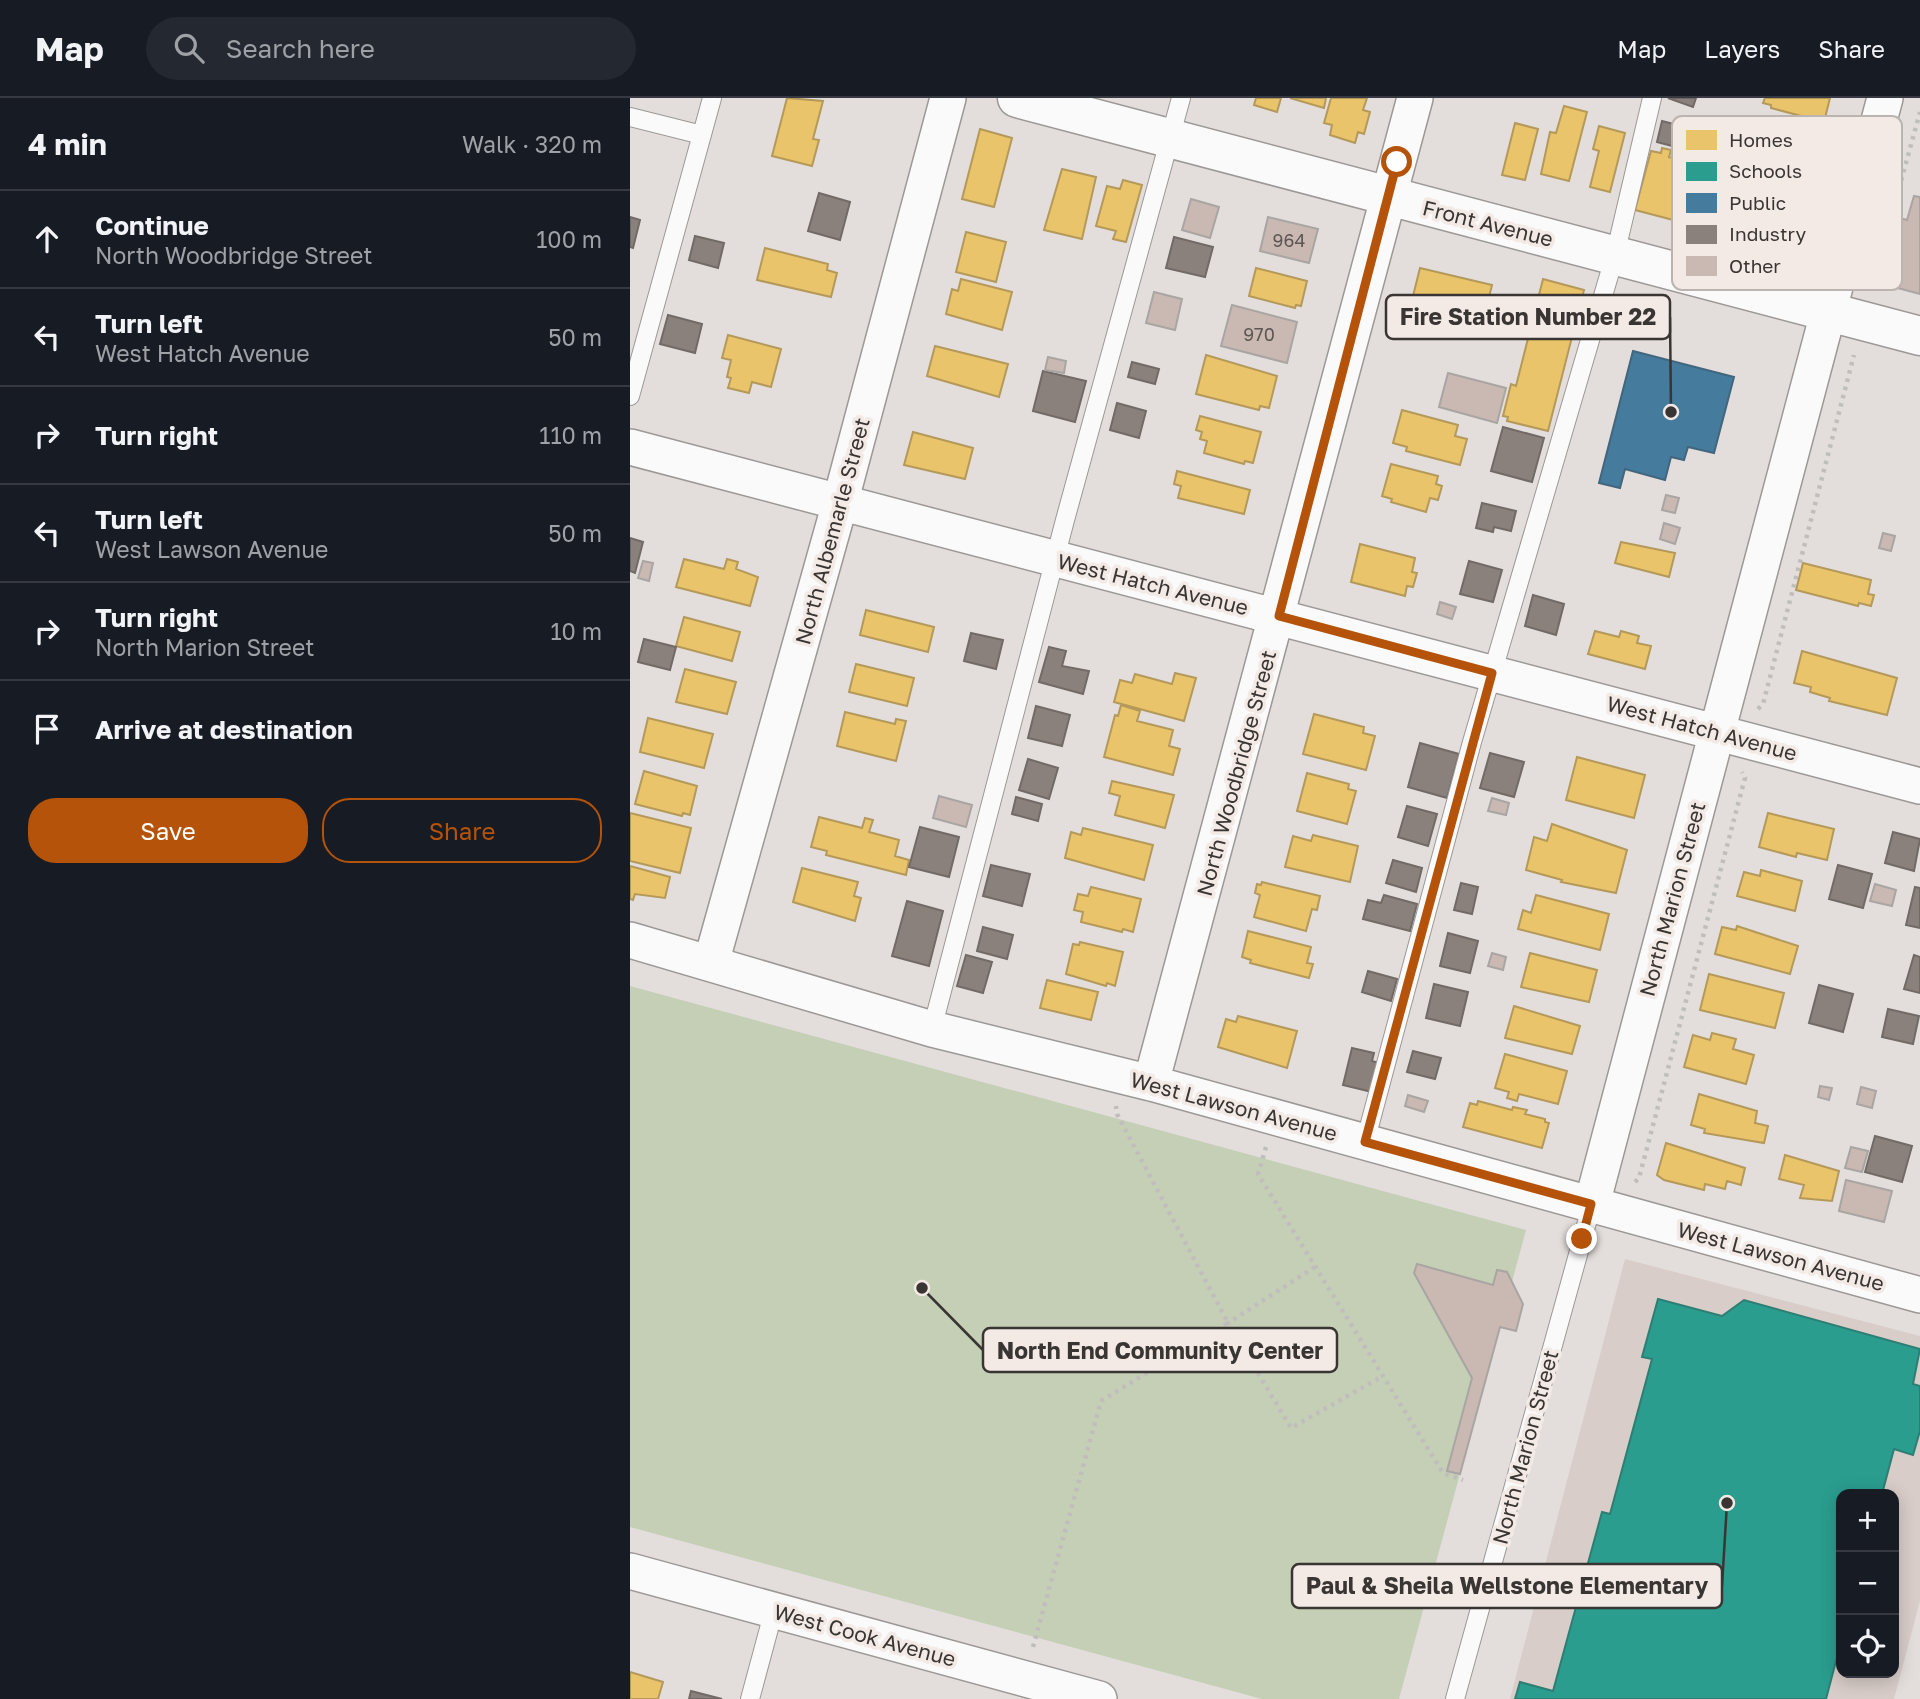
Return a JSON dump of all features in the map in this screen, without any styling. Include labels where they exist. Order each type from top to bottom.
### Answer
[{"type":"street","name":"North Albemarle Street","points":[[711,963],[840,503],[948,98]]},
{"type":"street","name":"Front Avenue","points":[[1017,98],[1387,198],[1672,270]]},
{"type":"street","name":"North Woodbridge Street","points":[[1151,1083],[1279,616],[1415,98]]},
{"type":"street","name":"North Marion Street","points":[[1880,116],[1885,98]]},
{"type":"street","name":"Front Avenue","points":[[1746,290],[1920,336]]},
{"type":"street","name":"North Marion Street","points":[[1591,1204],[1835,290]]},
{"type":"street","name":"West Hatch Avenue","points":[[630,447],[1920,786]]},
{"type":"street","name":"West Lawson Avenue","points":[[630,940],[932,1029],[1151,1083],[1920,1295]]},
{"type":"street","name":"West Cook Avenue","points":[[630,1571],[774,1610],[989,1684],[1099,1699]]},
{"type":"lane","points":[[630,396],[712,98]]},
{"type":"lane","points":[[932,1029],[1055,559],[1181,98]]},
{"type":"lane","points":[[1365,1142],[1492,673],[1615,255],[1652,98]]},
{"type":"lane","points":[[630,117],[702,135]]},
{"type":"lane","name":"North Marion Street","points":[[1455,1699],[1591,1204]]},
{"type":"lane","points":[[750,1699],[774,1610]]},
{"type":"path","points":[[1902,178],[1920,112]]},
{"type":"path","points":[[1755,712],[1763,704],[1854,355]]},
{"type":"path","points":[[1635,1182],[1639,1178],[1745,778],[1740,768]]},
{"type":"path","points":[[1116,1105],[1117,1114],[1228,1323],[1291,1428],[1383,1376]]},
{"type":"path","points":[[1275,1117],[1258,1174],[1443,1473],[1463,1480]]},
{"type":"path","points":[[1028,1654],[1056,1571],[1101,1401],[1315,1267]]},
{"type":"shaded area","points":[[1625,1259],[1920,1336],[1920,1601],[1894,1699],[1510,1699]]},
{"type":"green space","points":[[630,986],[1526,1230],[1399,1699],[1262,1699],[630,1527]]},
{"type":"building: Homes","points":[[787,98],[823,101],[813,139],[819,140],[812,166],[772,156]]},
{"type":"building: Homes","points":[[1256,98],[1281,98],[1277,112],[1254,105]]},
{"type":"building: Homes","points":[[1290,98],[1326,98],[1324,108]]},
{"type":"building: Homes","points":[[1331,98],[1367,98],[1363,110],[1370,112],[1364,134],[1358,132],[1355,143],[1330,135],[1332,125],[1324,123]]},
{"type":"building: Homes","points":[[1765,98],[1830,98],[1826,116],[1801,116],[1771,108],[1771,105],[1763,103]]},
{"type":"building: Homes","points":[[1564,106],[1587,112],[1569,181],[1541,174],[1550,132],[1556,133]]},
{"type":"building: Homes","points":[[1515,123],[1538,129],[1525,180],[1502,175]]},
{"type":"building: Homes","points":[[1599,126],[1625,133],[1610,192],[1590,187],[1599,151],[1593,149]]},
{"type":"building: Homes","points":[[980,129],[1012,138],[994,207],[962,199]]},
{"type":"building: Homes","points":[[1662,148],[1671,150],[1669,157],[1672,158],[1672,220],[1635,210],[1651,151],[1661,153]]},
{"type":"building: Homes","points":[[1062,169],[1096,177],[1082,239],[1044,230]]},
{"type":"building: Homes","points":[[1123,180],[1142,185],[1126,242],[1113,239],[1116,231],[1096,226],[1107,186],[1120,189]]},
{"type":"building: Homes","points":[[966,232],[1006,242],[996,282],[956,272]]},
{"type":"building: Homes","points":[[765,248],[828,264],[827,270],[837,273],[831,297],[757,280]]},
{"type":"building: Homes","points":[[1256,268],[1307,281],[1301,306],[1296,305],[1295,308],[1249,296]]},
{"type":"building: Homes","points":[[1420,268],[1492,285],[1479,338],[1407,320]]},
{"type":"building: Homes","points":[[961,279],[1012,292],[1002,330],[946,314],[952,289],[958,291]]},
{"type":"building: Homes","points":[[1543,279],[1584,290],[1548,431],[1507,421],[1508,417],[1503,416],[1511,384],[1516,386]]},
{"type":"building: Homes","points":[[728,335],[781,349],[771,387],[752,382],[749,393],[728,388],[731,378],[727,377],[731,360],[722,358]]},
{"type":"building: Homes","points":[[935,346],[1008,364],[999,397],[927,376]]},
{"type":"building: Homes","points":[[1206,355],[1277,376],[1269,408],[1260,406],[1259,410],[1196,394]]},
{"type":"building: Homes","points":[[1402,410],[1458,425],[1455,436],[1467,439],[1460,465],[1406,451],[1407,447],[1393,443]]},
{"type":"building: Homes","points":[[1200,416],[1261,432],[1253,463],[1245,461],[1244,464],[1204,453],[1207,441],[1200,439],[1202,432],[1196,430]]},
{"type":"building: Homes","points":[[913,432],[973,448],[965,479],[904,465]]},
{"type":"building: Homes","points":[[1391,464],[1438,476],[1436,484],[1442,486],[1438,500],[1430,498],[1426,512],[1391,502],[1392,499],[1382,496]]},
{"type":"building: Homes","points":[[1177,471],[1250,490],[1244,514],[1178,498],[1181,486],[1174,484]]},
{"type":"building: Homes","points":[[1621,542],[1675,553],[1669,577],[1615,563]]},
{"type":"building: Homes","points":[[1360,544],[1415,558],[1412,572],[1417,573],[1413,587],[1407,586],[1405,596],[1351,582]]},
{"type":"building: Homes","points":[[684,559],[724,569],[727,559],[738,562],[736,569],[758,577],[750,606],[676,587]]},
{"type":"building: Homes","points":[[1803,563],[1871,580],[1868,594],[1874,595],[1871,606],[1859,603],[1858,606],[1796,590]]},
{"type":"building: Homes","points":[[866,610],[934,627],[928,652],[860,635]]},
{"type":"building: Homes","points":[[684,617],[740,632],[732,661],[676,646]]},
{"type":"building: Homes","points":[[1595,631],[1619,637],[1621,631],[1639,636],[1637,643],[1651,646],[1645,669],[1588,654]]},
{"type":"building: Homes","points":[[1802,651],[1897,678],[1887,715],[1829,701],[1830,698],[1810,692],[1811,687],[1794,683]]},
{"type":"building: Homes","points":[[856,664],[914,678],[907,706],[849,692]]},
{"type":"building: Homes","points":[[685,669],[736,682],[727,714],[676,702]]},
{"type":"building: Homes","points":[[1175,673],[1196,678],[1184,721],[1114,702],[1120,680],[1132,683],[1135,674],[1172,684]]},
{"type":"building: Homes","points":[[1121,705],[1140,711],[1137,721],[1173,730],[1169,746],[1180,749],[1173,775],[1104,757],[1115,715],[1118,716]]},
{"type":"building: Homes","points":[[845,712],[895,724],[896,719],[906,721],[896,761],[837,746]]},
{"type":"building: Homes","points":[[1314,714],[1364,727],[1363,733],[1375,736],[1366,770],[1303,754]]},
{"type":"building: Homes","points":[[648,718],[713,734],[704,768],[640,752]]},
{"type":"building: Homes","points":[[1577,757],[1645,775],[1634,818],[1566,800]]},
{"type":"building: Homes","points":[[644,771],[697,786],[690,815],[683,813],[682,816],[635,804]]},
{"type":"building: Homes","points":[[1307,773],[1349,784],[1348,789],[1356,791],[1347,824],[1297,811]]},
{"type":"building: Homes","points":[[1112,781],[1174,795],[1165,828],[1115,815],[1120,796],[1109,793]]},
{"type":"building: Homes","points":[[630,813],[691,828],[680,873],[630,861]]},
{"type":"building: Homes","points":[[1768,813],[1834,829],[1827,860],[1797,853],[1796,857],[1759,847]]},
{"type":"building: Homes","points":[[819,817],[862,828],[865,818],[873,820],[869,832],[899,840],[895,856],[909,860],[906,875],[826,855],[827,851],[811,847]]},
{"type":"building: Homes","points":[[1552,824],[1627,850],[1616,893],[1561,882],[1562,880],[1526,870],[1534,837],[1547,841]]},
{"type":"building: Homes","points":[[1083,828],[1153,845],[1144,880],[1065,858],[1071,832],[1081,835]]},
{"type":"building: Homes","points":[[1313,835],[1358,846],[1350,882],[1285,867],[1293,836],[1311,841]]},
{"type":"building: Homes","points":[[630,866],[670,877],[665,898],[635,894],[633,900],[630,899]]},
{"type":"building: Homes","points":[[802,868],[858,882],[854,896],[861,898],[855,921],[793,902]]},
{"type":"building: Homes","points":[[1761,870],[1802,881],[1795,911],[1737,896],[1744,872],[1760,876]]},
{"type":"building: Homes","points":[[1262,882],[1320,896],[1317,910],[1312,909],[1306,931],[1254,917],[1260,895],[1255,893],[1257,884],[1261,885]]},
{"type":"building: Homes","points":[[1091,887],[1141,899],[1133,932],[1081,922],[1083,912],[1074,910],[1078,894],[1088,896]]},
{"type":"building: Homes","points":[[1536,895],[1609,914],[1600,950],[1518,929],[1523,910],[1531,913]]},
{"type":"building: Homes","points":[[1737,926],[1798,946],[1790,974],[1715,954],[1722,927],[1736,930]]},
{"type":"building: Homes","points":[[1248,931],[1311,947],[1307,963],[1313,964],[1309,978],[1250,963],[1251,960],[1242,957]]},
{"type":"building: Homes","points":[[1080,942],[1123,952],[1115,986],[1107,983],[1106,986],[1066,974],[1073,944],[1079,945]]},
{"type":"building: Homes","points":[[1530,953],[1597,970],[1589,1002],[1521,987]]},
{"type":"building: Homes","points":[[1709,974],[1784,993],[1775,1028],[1700,1010]]},
{"type":"building: Homes","points":[[1047,980],[1098,992],[1091,1020],[1040,1008]]},
{"type":"building: Homes","points":[[1514,1006],[1580,1026],[1572,1054],[1505,1038]]},
{"type":"building: Homes","points":[[1238,1016],[1297,1031],[1287,1068],[1218,1047],[1226,1019],[1236,1022]]},
{"type":"building: Homes","points":[[1712,1033],[1736,1039],[1733,1049],[1754,1055],[1746,1084],[1684,1067],[1693,1035],[1710,1040]]},
{"type":"building: Homes","points":[[1505,1054],[1567,1071],[1558,1104],[1519,1094],[1517,1101],[1507,1098],[1509,1092],[1495,1088]]},
{"type":"building: Homes","points":[[1699,1094],[1757,1111],[1755,1123],[1768,1126],[1764,1143],[1704,1133],[1705,1129],[1691,1125]]},
{"type":"building: Homes","points":[[1478,1101],[1512,1110],[1513,1107],[1527,1110],[1525,1114],[1545,1119],[1545,1122],[1549,1123],[1542,1148],[1463,1127],[1470,1103],[1477,1105]]},
{"type":"building: Homes","points":[[1666,1143],[1745,1168],[1741,1185],[1727,1181],[1725,1189],[1705,1184],[1704,1190],[1664,1180],[1657,1175]]},
{"type":"building: Homes","points":[[1785,1155],[1839,1171],[1832,1201],[1800,1198],[1804,1185],[1779,1179]]},
{"type":"building: Homes","points":[[630,1672],[663,1682],[658,1699],[630,1699]]},
{"type":"building: Schools","points":[[1658,1299],[1722,1316],[1744,1300],[1920,1349],[1913,1384],[1920,1386],[1920,1431],[1913,1455],[1894,1449],[1883,1489],[1836,1489],[1836,1661],[1826,1699],[1515,1699],[1520,1682],[1553,1691],[1602,1512],[1610,1514],[1652,1359],[1642,1357]]},
{"type":"building: Public","points":[[1633,351],[1734,377],[1714,453],[1688,447],[1684,460],[1671,457],[1665,480],[1625,469],[1620,488],[1599,483]]},
{"type":"building: Industry","points":[[1668,98],[1696,98],[1693,107]]},
{"type":"building: Industry","points":[[1662,121],[1672,124],[1672,146],[1657,142]]},
{"type":"building: Industry","points":[[819,193],[850,202],[840,240],[808,231]]},
{"type":"building: Industry","points":[[630,217],[640,220],[633,248],[630,247]]},
{"type":"building: Industry","points":[[695,236],[724,243],[718,268],[689,260]]},
{"type":"building: Industry","points":[[1174,237],[1213,247],[1205,277],[1166,268]]},
{"type":"building: Industry","points":[[668,315],[702,324],[695,353],[660,344]]},
{"type":"building: Industry","points":[[1132,362],[1159,369],[1155,384],[1128,377]]},
{"type":"building: Industry","points":[[1043,371],[1086,381],[1075,422],[1033,411]]},
{"type":"building: Industry","points":[[1117,403],[1146,411],[1139,438],[1110,430]]},
{"type":"building: Industry","points":[[1503,427],[1544,438],[1532,482],[1491,471]]},
{"type":"building: Industry","points":[[1482,503],[1516,511],[1511,531],[1494,527],[1493,532],[1476,528]]},
{"type":"building: Industry","points":[[630,538],[643,542],[635,573],[630,571]]},
{"type":"building: Industry","points":[[1469,561],[1502,570],[1493,602],[1460,594]]},
{"type":"building: Industry","points":[[1533,595],[1564,604],[1556,635],[1525,626]]},
{"type":"building: Industry","points":[[971,633],[1003,640],[996,669],[964,661]]},
{"type":"building: Industry","points":[[644,639],[676,647],[670,670],[638,662]]},
{"type":"building: Industry","points":[[1049,647],[1066,651],[1062,666],[1089,671],[1083,694],[1039,682]]},
{"type":"building: Industry","points":[[1036,706],[1070,715],[1062,746],[1028,738]]},
{"type":"building: Industry","points":[[1420,743],[1459,754],[1447,798],[1408,787]]},
{"type":"building: Industry","points":[[1490,753],[1524,762],[1514,797],[1480,788]]},
{"type":"building: Industry","points":[[1028,759],[1058,768],[1049,799],[1019,790]]},
{"type":"building: Industry","points":[[1016,797],[1042,804],[1038,821],[1012,814]]},
{"type":"building: Industry","points":[[1407,806],[1437,814],[1428,846],[1398,837]]},
{"type":"building: Industry","points":[[920,827],[959,837],[949,877],[909,867]]},
{"type":"building: Industry","points":[[1893,832],[1920,839],[1914,871],[1885,863]]},
{"type":"building: Industry","points":[[1393,860],[1422,868],[1416,892],[1386,883]]},
{"type":"building: Industry","points":[[991,865],[1030,874],[1022,906],[983,896]]},
{"type":"building: Industry","points":[[1838,865],[1872,874],[1863,908],[1829,899]]},
{"type":"building: Industry","points":[[1461,883],[1478,887],[1472,914],[1454,910]]},
{"type":"building: Industry","points":[[1915,887],[1920,888],[1920,928],[1906,925]]},
{"type":"building: Industry","points":[[1384,895],[1417,904],[1410,931],[1363,919],[1368,900],[1381,903]]},
{"type":"building: Industry","points":[[907,901],[943,911],[929,966],[892,956]]},
{"type":"building: Industry","points":[[983,927],[1013,935],[1007,959],[977,951]]},
{"type":"building: Industry","points":[[1448,933],[1478,941],[1470,973],[1440,966]]},
{"type":"building: Industry","points":[[966,955],[992,962],[983,993],[957,986]]},
{"type":"building: Industry","points":[[1914,955],[1920,957],[1920,993],[1904,989]]},
{"type":"building: Industry","points":[[1368,971],[1397,979],[1391,1001],[1362,992]]},
{"type":"building: Industry","points":[[1434,984],[1468,992],[1460,1026],[1426,1018]]},
{"type":"building: Industry","points":[[1819,985],[1853,994],[1843,1032],[1809,1023]]},
{"type":"building: Industry","points":[[1888,1009],[1919,1016],[1913,1044],[1882,1037]]},
{"type":"building: Industry","points":[[1352,1048],[1374,1053],[1372,1061],[1379,1063],[1372,1092],[1343,1085]]},
{"type":"building: Industry","points":[[1413,1051],[1441,1058],[1435,1079],[1407,1072]]},
{"type":"building: Industry","points":[[1875,1136],[1912,1146],[1902,1182],[1865,1172]]},
{"type":"building: Industry","points":[[691,1691],[722,1699],[689,1699]]},
{"type":"building: Other","points":[[1914,196],[1920,197],[1920,294],[1902,289],[1902,219],[1907,220]]},
{"type":"building: Other","points":[[1191,199],[1219,207],[1210,238],[1182,230]]},
{"type":"building: Other","points":[[1268,217],[1318,229],[1309,263],[1260,251]]},
{"type":"building: Other","points":[[1154,292],[1182,299],[1175,330],[1146,323]]},
{"type":"building: Other","points":[[1232,305],[1297,322],[1287,363],[1221,346]]},
{"type":"building: Other","points":[[1048,357],[1066,361],[1064,373],[1045,370]]},
{"type":"building: Other","points":[[1448,373],[1506,388],[1497,423],[1439,407]]},
{"type":"building: Other","points":[[1666,495],[1679,498],[1675,513],[1662,510]]},
{"type":"building: Other","points":[[1664,523],[1680,528],[1675,544],[1660,539]]},
{"type":"building: Other","points":[[1883,533],[1895,536],[1891,551],[1879,548]]},
{"type":"building: Other","points":[[643,561],[653,563],[649,581],[638,578]]},
{"type":"building: Other","points":[[1440,602],[1456,607],[1452,619],[1437,614]]},
{"type":"building: Other","points":[[939,796],[972,805],[966,827],[933,818]]},
{"type":"building: Other","points":[[1492,798],[1509,803],[1506,815],[1488,811]]},
{"type":"building: Other","points":[[1875,884],[1896,890],[1892,906],[1870,901]]},
{"type":"building: Other","points":[[1492,953],[1506,957],[1503,970],[1488,966]]},
{"type":"building: Other","points":[[1820,1086],[1832,1088],[1829,1100],[1818,1097]]},
{"type":"building: Other","points":[[1861,1087],[1876,1091],[1872,1108],[1857,1104]]},
{"type":"building: Other","points":[[1408,1095],[1428,1101],[1424,1112],[1405,1106]]},
{"type":"building: Other","points":[[1851,1147],[1868,1151],[1862,1172],[1845,1168]]},
{"type":"building: Other","points":[[1846,1180],[1892,1191],[1884,1222],[1839,1211]]},
{"type":"building: Other","points":[[1417,1264],[1493,1285],[1497,1270],[1507,1272],[1523,1304],[1516,1331],[1500,1327],[1460,1474],[1447,1471],[1472,1378],[1414,1273]]},
{"type":"place","name":"Fire Station Number 22","points":[[1671,412]]},
{"type":"place","name":"North End Community Center","points":[[922,1288]]},
{"type":"place","name":"Paul & Sheila Wellstone Elementary","points":[[1727,1503]]},
{"type":"route","points":[[1397,162],[1279,616],[1492,673],[1365,1142],[1591,1204],[1582,1239]]}]
